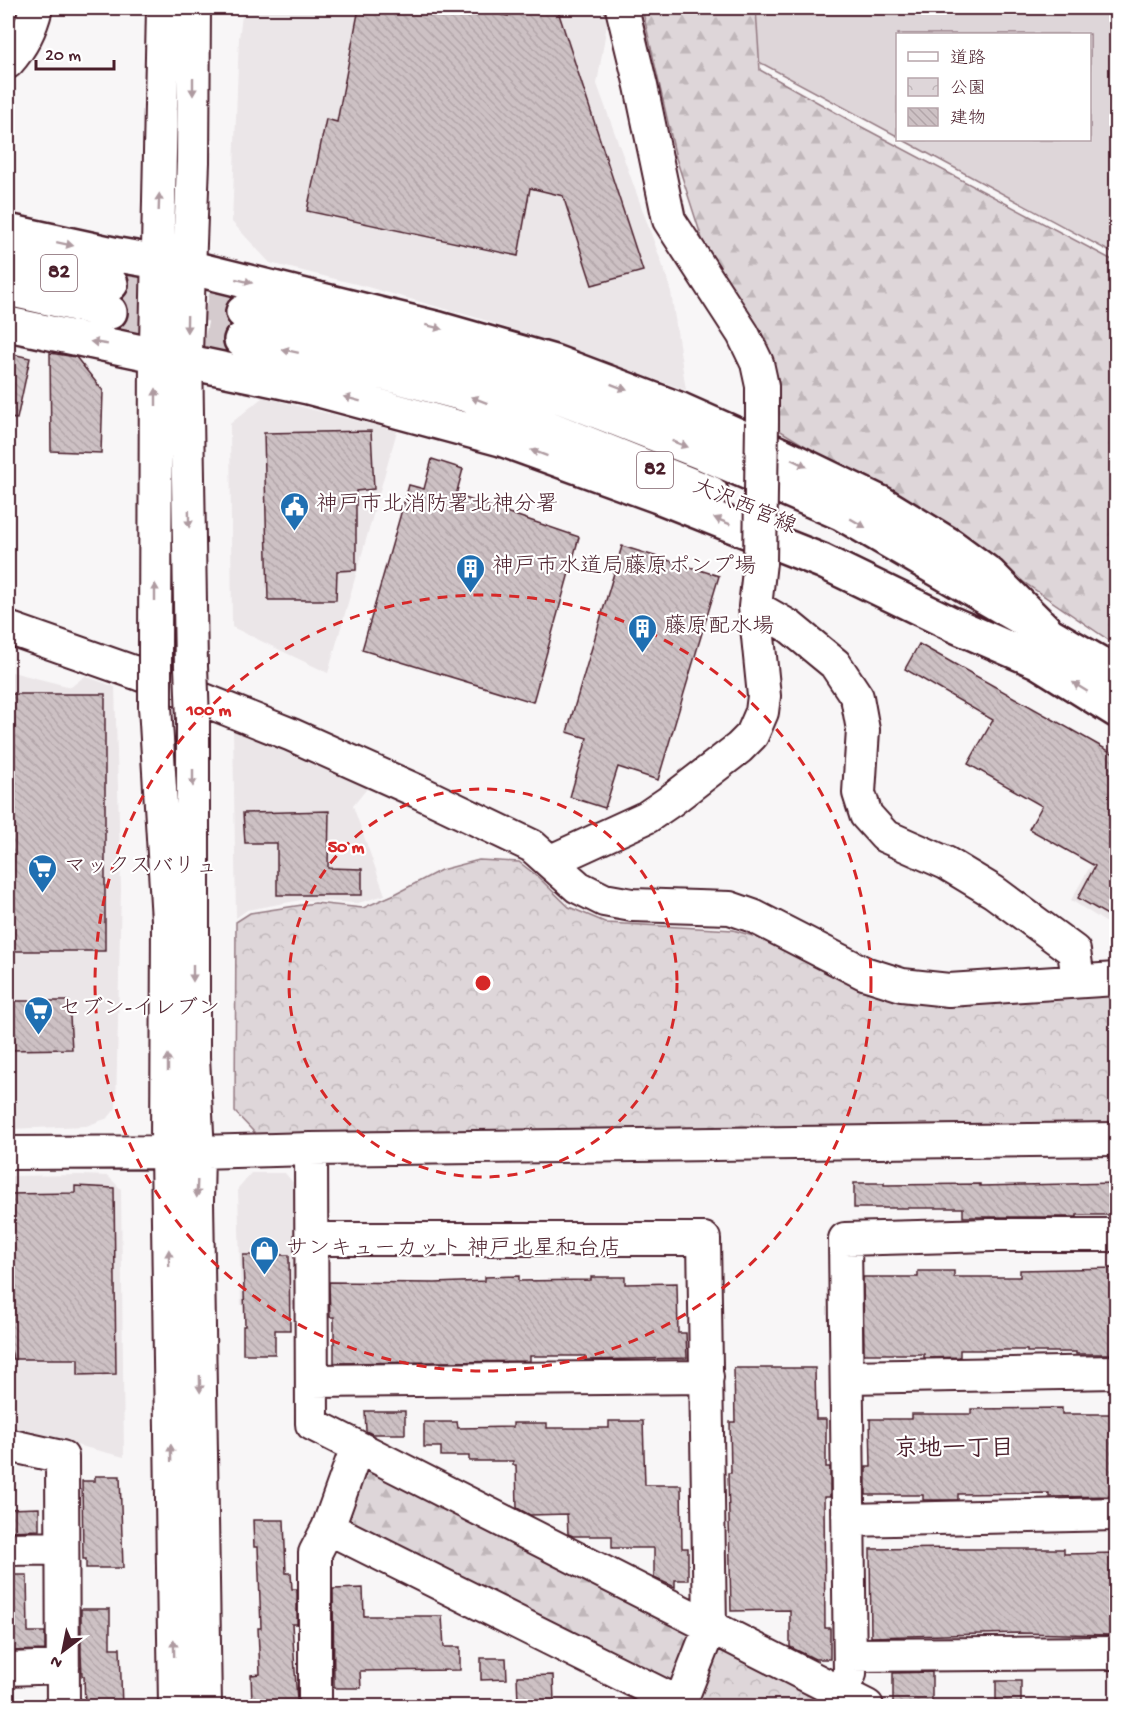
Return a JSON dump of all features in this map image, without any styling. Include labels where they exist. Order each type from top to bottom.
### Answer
[{"type":"main road","points":[[8,231],[118,255],[172,264],[439,328],[554,362],[681,410],[881,503],[941,540],[989,574],[1047,632]]},
{"type":"main road","name":"82","points":[[8,262],[111,298],[8,289]]},
{"type":"main road","points":[[8,324],[308,387],[501,439],[658,496],[822,561],[952,624],[1044,664]]},
{"type":"main road","name":"大沢西宮線","points":[[1116,673],[841,513],[695,449],[558,396],[442,359],[242,326],[353,364],[466,395],[789,525],[919,590],[1044,664],[1116,710]]},
{"type":"street","points":[[8,62],[30,30],[36,8]]},
{"type":"street","points":[[163,8],[172,264],[171,358],[155,650],[155,706],[168,920],[167,1152],[175,1707]]},
{"type":"street","points":[[172,264],[193,162],[194,8]]},
{"type":"street","points":[[551,861],[647,817],[739,748],[752,735],[762,712],[764,696],[755,607],[760,562],[762,386],[757,363],[743,334],[669,220],[641,86],[621,8]]},
{"type":"street","points":[[171,358],[193,720],[193,1057],[198,1152],[205,1707]]},
{"type":"street","points":[[755,607],[790,627],[835,664],[857,697],[863,730],[859,793],[866,815],[885,836],[946,863],[975,880],[1074,951],[1078,980]]},
{"type":"street","points":[[8,627],[120,667],[292,735],[417,791],[532,846],[578,887],[604,900],[632,905],[700,906],[738,911],[782,930],[864,973],[902,985],[949,990],[1116,979]]},
{"type":"street","points":[[8,1153],[1116,1139]]},
{"type":"street","points":[[311,1149],[312,1424],[854,1700]]},
{"type":"street","points":[[854,1700],[850,1674],[845,1239],[991,1235],[1116,1235]]},
{"type":"street","points":[[311,1239],[704,1239],[710,1628],[681,1706],[328,1528]]},
{"type":"street","points":[[847,1377],[1116,1372]]},
{"type":"street","points":[[312,1381],[707,1377]]},
{"type":"street","points":[[8,1445],[62,1457],[63,1707]]},
{"type":"street","points":[[315,1707],[315,1553],[328,1528],[357,1447]]},
{"type":"street","points":[[849,1520],[1116,1514]]},
{"type":"street","points":[[8,1549],[62,1548]]},
{"type":"street","points":[[850,1655],[1116,1653]]},
{"type":"street","points":[[8,1669],[63,1667]]},
{"type":"shaded area","points":[[243,8],[605,8],[608,18],[597,84],[670,286],[686,390],[481,319],[364,286],[270,263],[232,222],[239,38]]},
{"type":"shaded area","points":[[263,397],[397,431],[328,673],[232,627],[230,424]]},
{"type":"shaded area","points":[[8,671],[71,687],[85,676],[115,687],[121,889],[116,1108],[108,1118],[86,1126],[8,1129]]},
{"type":"shaded area","points":[[233,728],[369,786],[353,806],[385,895],[358,903],[301,900],[247,910],[236,918]]},
{"type":"shaded area","points":[[1116,821],[1116,929],[1071,900]]},
{"type":"shaded area","points":[[251,1173],[285,1173],[295,1185],[297,1305],[241,1305],[238,1188]]},
{"type":"shaded area","points":[[8,1176],[108,1176],[121,1189],[124,1457],[8,1428]]},
{"type":"green space","points":[[642,8],[756,9],[760,70],[858,125],[1116,262],[1116,645],[984,555],[779,430],[770,362],[705,248],[676,158]]},
{"type":"green space","points":[[659,8],[1116,8],[1116,255],[905,141],[1091,141],[1091,33],[896,33],[896,135]]},
{"type":"green space","points":[[479,860],[519,862],[569,907],[607,923],[733,930],[806,952],[904,991],[1116,985],[1116,1138],[271,1150],[235,1112],[236,922],[250,913],[315,903],[363,908],[441,870]]},
{"type":"green space","points":[[362,1457],[700,1633],[676,1693],[337,1525]]},
{"type":"green space","points":[[717,1642],[845,1706],[699,1706],[689,1702]]},
{"type":"building","points":[[359,8],[467,8],[508,16],[505,8],[557,8],[643,271],[592,285],[563,196],[530,188],[518,256],[307,211],[326,119],[337,122]]},
{"type":"building","points":[[8,353],[30,358],[17,419],[8,418]]},
{"type":"building","points":[[50,353],[76,357],[103,391],[101,453],[51,451]]},
{"type":"building","points":[[371,431],[374,489],[356,491],[356,570],[337,571],[336,600],[268,600],[264,433]]},
{"type":"building","name":"神戸市水道局藤原ポンプ場","points":[[432,459],[463,469],[456,495],[579,537],[533,702],[362,650],[409,485],[424,489]]},
{"type":"building","name":"藤原配水場","points":[[622,546],[719,576],[658,780],[618,767],[605,808],[570,797],[587,738],[567,732]]},
{"type":"building","points":[[919,644],[1116,755],[1116,920],[1078,898],[1095,866],[1029,829],[1042,806],[968,764],[993,720],[905,669]]},
{"type":"building","points":[[11,694],[105,694],[105,951],[8,951],[8,720]]},
{"type":"building","points":[[329,811],[328,868],[362,869],[362,895],[277,895],[277,843],[245,843],[243,813]]},
{"type":"building","points":[[8,1001],[69,1001],[72,1049],[8,1050]]},
{"type":"building","points":[[854,1183],[980,1184],[980,1186],[1115,1183],[1115,1215],[963,1217],[963,1208],[854,1208]]},
{"type":"building","points":[[75,1186],[114,1188],[116,1374],[78,1375],[78,1359],[13,1359],[11,1351],[8,1351],[8,1194],[75,1193]]},
{"type":"building","points":[[243,1255],[289,1255],[290,1330],[275,1330],[275,1354],[243,1354],[243,1326],[245,1326]]},
{"type":"building","points":[[1116,1268],[1116,1354],[960,1350],[960,1357],[924,1358],[924,1354],[864,1354],[863,1277],[918,1277],[918,1271],[954,1271],[954,1277],[1020,1277],[1020,1270]]},
{"type":"building","points":[[519,1276],[519,1281],[625,1277],[625,1284],[677,1283],[678,1333],[686,1333],[687,1358],[585,1360],[585,1356],[530,1356],[530,1361],[334,1363],[334,1317],[330,1317],[329,1282],[435,1283],[485,1281],[485,1277]]},
{"type":"building","points":[[734,1368],[815,1368],[816,1419],[826,1419],[826,1467],[830,1467],[830,1497],[824,1497],[825,1628],[830,1628],[830,1659],[815,1659],[790,1647],[790,1610],[731,1611],[728,1473],[731,1473],[730,1422],[735,1422]]},
{"type":"building","points":[[1062,1408],[1062,1414],[1116,1414],[1116,1496],[1049,1497],[1049,1493],[958,1494],[958,1500],[923,1500],[923,1495],[866,1495],[866,1467],[871,1467],[870,1419],[912,1419],[912,1414],[971,1414],[971,1409]]},
{"type":"building","points":[[365,1411],[405,1411],[405,1434],[372,1434],[366,1431]]},
{"type":"building","points":[[609,1421],[643,1421],[645,1485],[681,1485],[682,1548],[688,1548],[688,1580],[675,1580],[675,1587],[654,1578],[654,1548],[612,1548],[612,1536],[568,1534],[567,1514],[530,1515],[517,1508],[516,1465],[513,1465],[513,1461],[469,1461],[469,1456],[441,1456],[441,1447],[424,1447],[424,1422],[457,1422],[458,1428],[513,1427],[513,1423],[547,1423],[547,1428],[609,1428]]},
{"type":"building","points":[[95,1476],[120,1476],[123,1568],[86,1568],[86,1559],[83,1559],[82,1481],[95,1481]]},
{"type":"building","points":[[39,1508],[39,1530],[8,1531],[8,1509]]},
{"type":"building","points":[[253,1520],[284,1520],[286,1573],[291,1573],[292,1589],[297,1589],[297,1624],[292,1624],[297,1701],[252,1703],[251,1675],[260,1674],[258,1628],[261,1628],[258,1547],[254,1547]]},
{"type":"building","points":[[870,1549],[1064,1549],[1064,1554],[1116,1553],[1116,1588],[1110,1588],[1110,1635],[1019,1633],[871,1637]]},
{"type":"building","points":[[8,1575],[27,1575],[28,1632],[45,1632],[45,1650],[8,1651]]},
{"type":"building","points":[[363,1588],[364,1616],[442,1616],[444,1647],[460,1647],[460,1670],[360,1671],[361,1688],[334,1688],[333,1589]]},
{"type":"building","points":[[81,1609],[110,1609],[110,1648],[120,1648],[122,1707],[85,1707]]},
{"type":"building","points":[[481,1658],[506,1658],[507,1679],[481,1680]]},
{"type":"building","points":[[932,1672],[932,1706],[893,1706],[893,1673]]},
{"type":"building","points":[[553,1675],[554,1701],[518,1702],[517,1676]]},
{"type":"building","points":[[996,1681],[1021,1681],[1021,1707],[996,1707]]},
{"type":"tunnel","points":[[111,284],[243,312]]},
{"type":"tunnel","points":[[110,312],[241,340]]},
{"type":"place","name":"神戸市北消防署北神分署","points":[[295,532]]},
{"type":"place","name":"神戸市水道局藤原ポンプ場","points":[[471,594]]},
{"type":"place","name":"藤原配水場","points":[[643,654]]},
{"type":"place","name":"マックスバリュ","points":[[43,894]]},
{"type":"place","name":"セブン-イレブン","points":[[38,1036]]},
{"type":"place","name":"サンキューカット 神戸北星和台店","points":[[265,1276]]},
{"type":"district","name":"京地一丁目","points":[[954,1450]]}]
